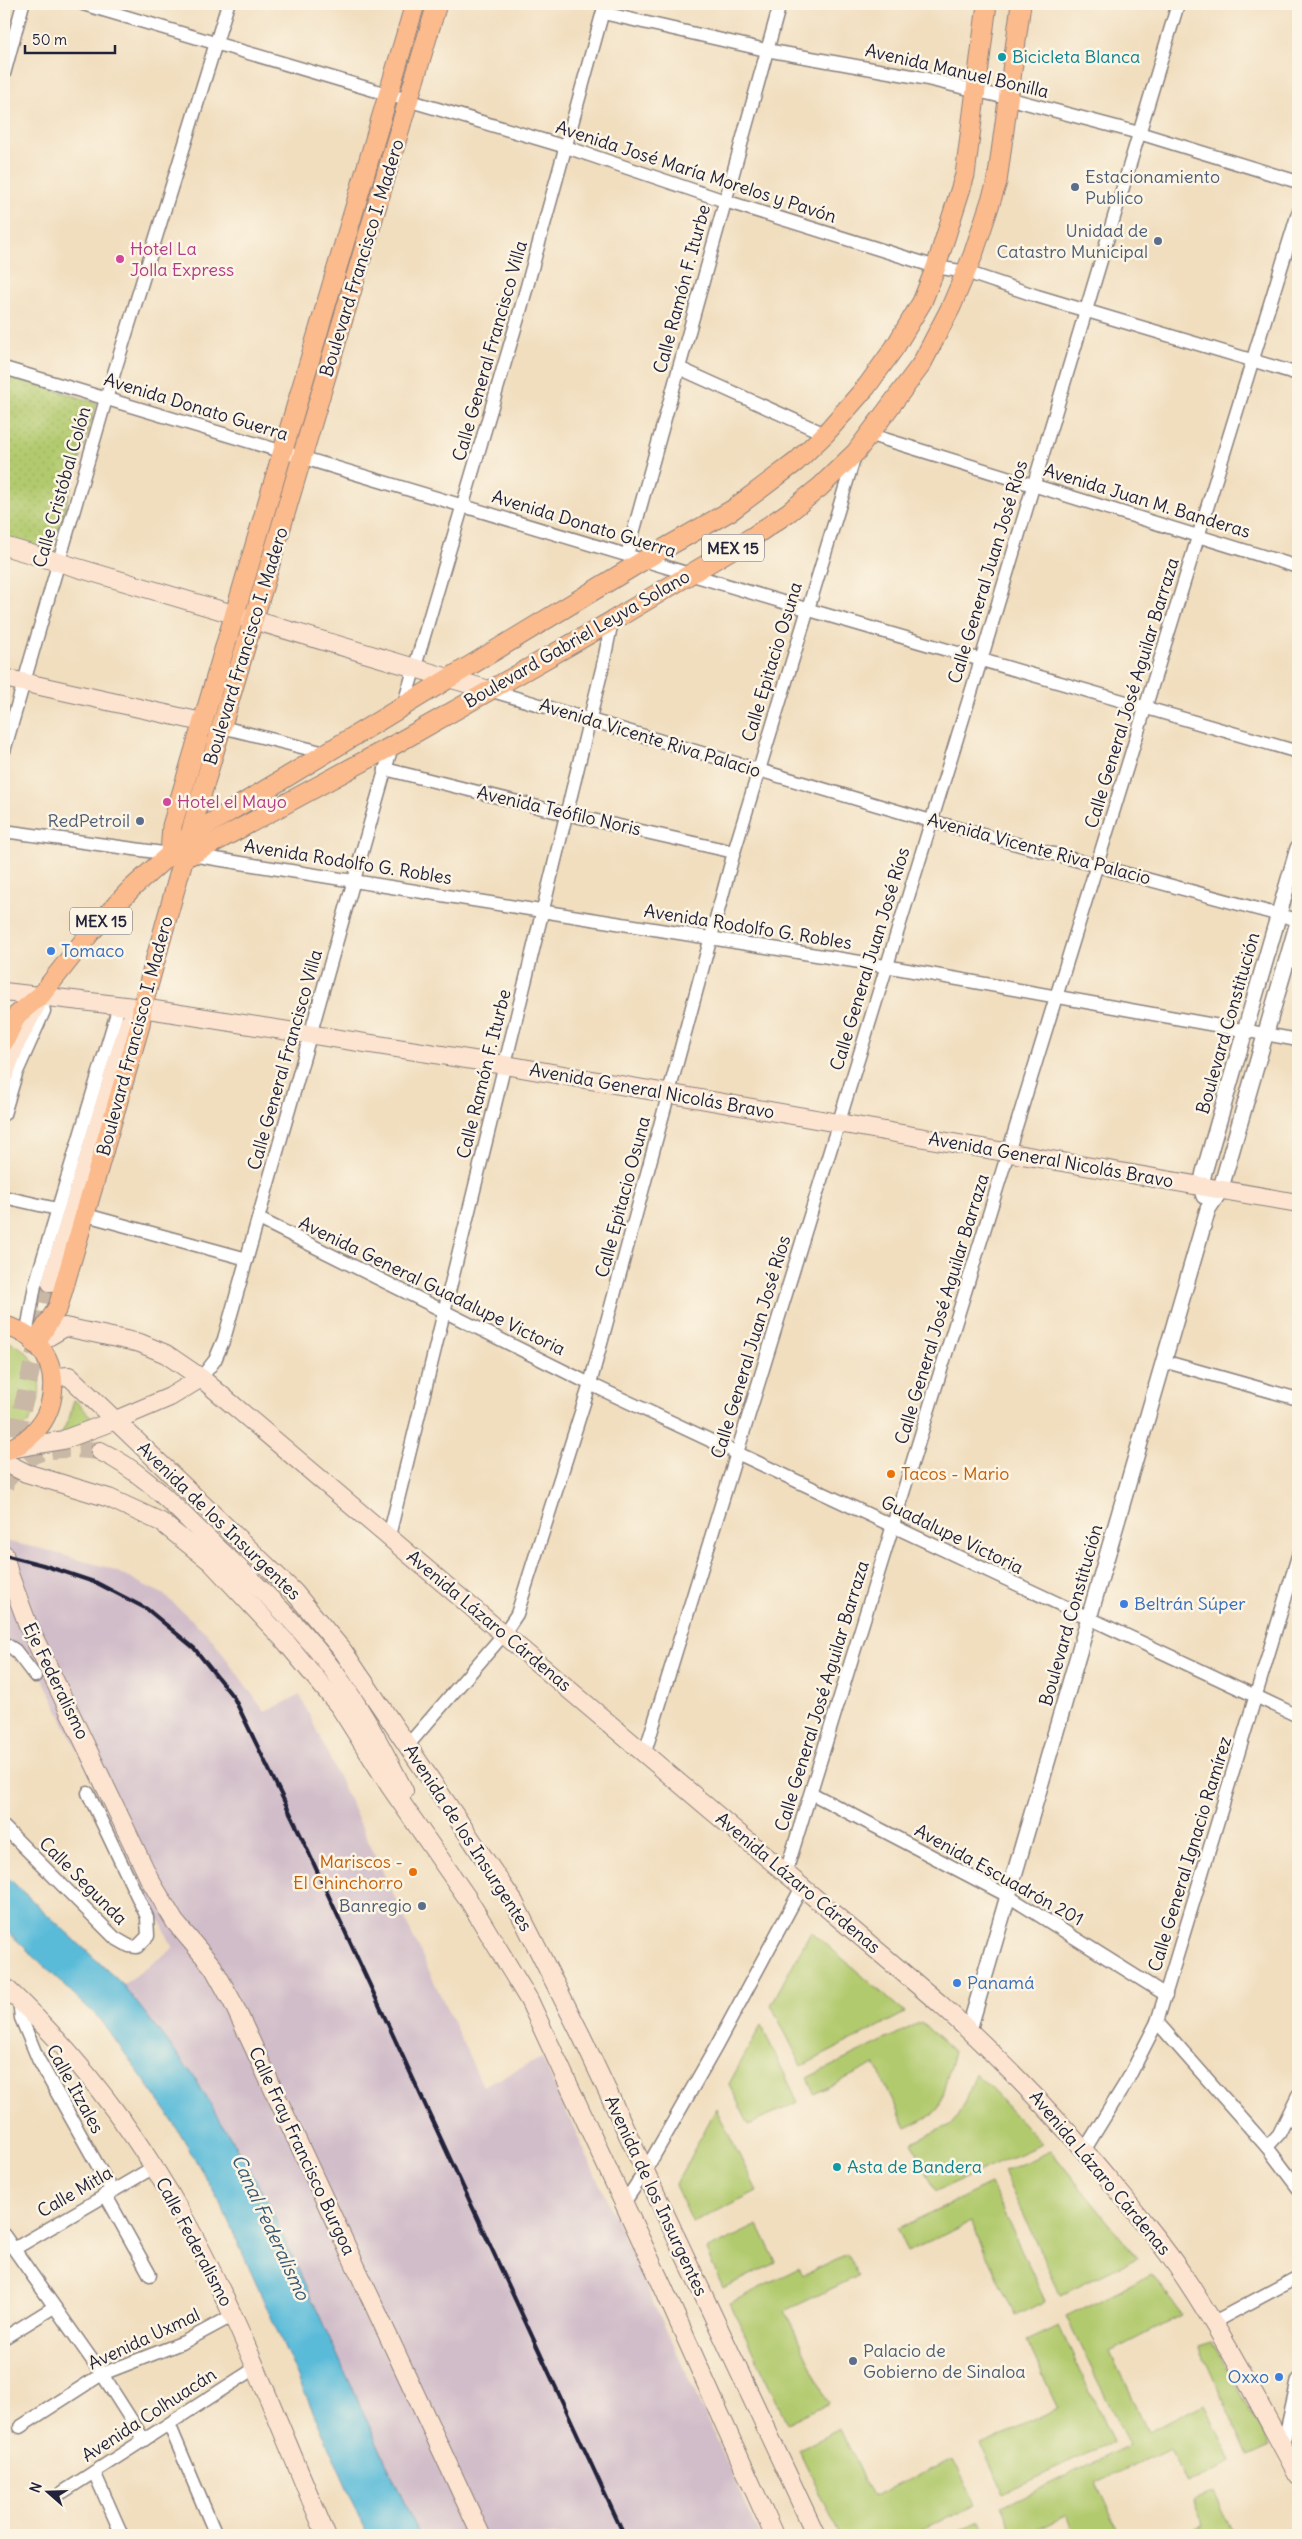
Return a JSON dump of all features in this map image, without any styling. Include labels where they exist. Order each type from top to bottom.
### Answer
[{"type":"main road","name":"Boulevard Francisco I. Madero","points":[[32,1341],[58,1307],[86,1215],[140,1025],[142,1008],[182,855],[172,826],[415,4]]},
{"type":"main road","name":"Boulevard Francisco I. Madero","points":[[191,835],[438,4]]},
{"type":"main road","name":"Boulevard Gabriel Leyva Solano","points":[[182,855],[191,835],[449,678],[636,558],[732,510],[796,462],[825,434],[867,386],[894,347],[922,302],[936,267],[965,176],[988,4]]},
{"type":"main road","name":"Boulevard Gabriel Leyva Solano","points":[[4,1042],[17,1015],[41,995],[90,933],[130,890],[182,855],[392,746],[612,621],[789,512],[820,487],[856,452],[871,435],[920,365],[952,307],[966,272],[997,182],[1021,4]]},
{"type":"main road","name":"Avenida Vicente Riva Palacio","points":[[4,546],[490,690]]},
{"type":"main road","points":[[4,678],[202,722]]},
{"type":"main road","name":"Avenida General Nicolás Bravo","points":[[4,992],[142,1008],[505,1065],[1201,1186],[1220,1191],[1298,1203]]},
{"type":"main road","points":[[4,1075],[16,1043],[41,995]]},
{"type":"main road","points":[[51,1283],[129,1023],[142,1008]]},
{"type":"main road","points":[[4,1326],[32,1341],[46,1359],[53,1377],[53,1399],[46,1419],[33,1436],[8,1454]]},
{"type":"main road","name":"Avenida Lázaro Cárdenas","points":[[32,1341],[65,1327],[153,1348],[182,1363],[389,1536],[503,1635],[645,1752],[969,2030],[1028,2088],[1084,2150],[1167,2252],[1257,2397],[1298,2475]]},
{"type":"main road","name":"Avenida de los Insurgentes","points":[[53,1377],[69,1376],[294,1592],[343,1651],[514,1902],[582,2037],[644,2173],[816,2535]]},
{"type":"main road","points":[[8,1454],[63,1440],[116,1420],[170,1397],[201,1378]]},
{"type":"main road","points":[[100,1451],[124,1463],[149,1483],[274,1603],[322,1656],[385,1753],[436,1852]]},
{"type":"main road","name":"Avenida de los Insurgentes","points":[[8,1454],[26,1472],[108,1498],[161,1522],[211,1562],[325,1686],[468,1899],[529,2000],[624,2203],[774,2535]]},
{"type":"main road","name":"Eje Federalismo","points":[[4,1554],[28,1624],[102,1779]]},
{"type":"main road","name":"Calle Fray Francisco Burgoa","points":[[102,1779],[160,1899],[175,1922],[213,1967],[233,2003],[481,2535]]},
{"type":"main road","name":"Calle Federalismo","points":[[4,1986],[88,2076],[154,2167],[184,2218],[232,2316],[326,2535]]},
{"type":"street","points":[[4,74],[24,4]]},
{"type":"street","name":"Avenida José María Morelos y Pavón","points":[[83,4],[566,147],[725,201],[936,267],[966,272],[1298,374]]},
{"type":"street","name":"Calle Cristóbal Colón","points":[[4,751],[106,398],[228,4]]},
{"type":"street","name":"Calle Ramón F. Iturbe","points":[[636,558],[679,368],[780,4]]},
{"type":"street","name":"Calle General Juan José Ríos","points":[[645,1752],[931,821],[1178,4]]},
{"type":"street","name":"Avenida Manuel Bonilla","points":[[604,9],[766,50],[923,78],[975,90],[1139,133],[1298,182]]},
{"type":"street","name":"Calle General Francisco Villa","points":[[403,706],[463,506],[604,9]]},
{"type":"street","name":"Calle General José Aguilar Barraza","points":[[786,1872],[1298,213]]},
{"type":"street","name":"Avenida Donato Guerra","points":[[4,368],[806,610],[1298,752]]},
{"type":"street","points":[[679,368],[825,434]]},
{"type":"street","name":"Avenida Juan M. Banderas","points":[[871,435],[1298,567]]},
{"type":"street","name":"Calle Epitacio Osuna","points":[[408,1745],[503,1635],[517,1614],[590,1384],[709,938],[806,610],[856,452]]},
{"type":"street","name":"Calle Ramón F. Iturbe","points":[[389,1536],[612,621]]},
{"type":"street","name":"Avenida Vicente Riva Palacio","points":[[490,690],[931,821],[1279,913],[1298,921]]},
{"type":"street","points":[[222,728],[325,753]]},
{"type":"street","name":"Calle General Francisco Villa","points":[[201,1378],[216,1360],[224,1339],[392,746]]},
{"type":"street","name":"Avenida Teófilo Noris","points":[[385,769],[566,814],[734,852]]},
{"type":"street","name":"Avenida Rodolfo G. Robles","points":[[4,831],[354,880],[885,966],[1298,1040]]},
{"type":"street","name":"Boulevard Constitución","points":[[1201,1186],[1298,848]]},
{"type":"street","name":"Boulevard Constitución","points":[[969,2030],[1090,1620],[1208,1209],[1220,1191],[1298,921]]},
{"type":"street","points":[[4,1114],[16,1074],[44,1011],[41,995]]},
{"type":"street","name":"Boulevard Francisco I. Madero","points":[[32,1341],[35,1285],[119,1006]]},
{"type":"street","points":[[1201,1186],[1208,1209]]},
{"type":"street","points":[[4,1197],[57,1209]]},
{"type":"street","points":[[86,1215],[247,1259]]},
{"type":"street","name":"Avenida General Guadalupe Victoria","points":[[259,1219],[590,1384]]},
{"type":"street","points":[[1163,1361],[1298,1399]]},
{"type":"street","name":"Guadalupe Victoria","points":[[590,1384],[1298,1716]]},
{"type":"street","name":"Calle General Ignacio Ramírez","points":[[1084,2150],[1132,2072],[1157,2022],[1298,1556]]},
{"type":"street","points":[[4,1643],[15,1650],[35,1676]]},
{"type":"street","name":"Calle Segunda","points":[[4,1827],[114,1938],[129,1946],[136,1947],[143,1943],[148,1936],[147,1917],[88,1793]]},
{"type":"street","name":"Avenida Escuadrón 201","points":[[810,1793],[1008,1896],[1166,1995]]},
{"type":"street","points":[[624,2203],[644,2173],[752,1982],[803,1886]]},
{"type":"street","name":"Calle Itzales","points":[[19,2000],[21,2018],[38,2059],[150,2275]]},
{"type":"street","points":[[1157,2022],[1267,2147],[1298,2188]]},
{"type":"street","points":[[1267,2147],[1279,2134],[1298,2095]]},
{"type":"street","name":"Calle Mitla","points":[[14,2249],[154,2167]]},
{"type":"street","points":[[4,2235],[102,2374],[144,2440]]},
{"type":"street","points":[[1212,2322],[1298,2277]]},
{"type":"street","points":[[4,2338],[54,2307]]},
{"type":"street","name":"Avenida Uxmal","points":[[20,2427],[102,2374],[184,2342],[232,2316]]},
{"type":"street","name":"Avenida Colhuacán","points":[[63,2492],[254,2369]]},
{"type":"street","points":[[1283,2446],[1298,2380]]},
{"type":"street","points":[[169,2424],[216,2535]]},
{"type":"street","points":[[94,2472],[122,2535]]},
{"type":"shaded area","points":[[4,1541],[38,1548],[109,1568],[163,1594],[210,1636],[265,1712],[300,1695],[483,2086],[542,2058],[760,2535],[419,2535],[265,2196],[193,2075],[123,1985],[173,1948],[32,1656],[4,1638]]},
{"type":"green space","points":[[4,374],[97,403],[52,551],[4,539]]},
{"type":"green space","points":[[4,1341],[20,1348],[31,1359],[38,1373],[40,1389],[37,1405],[30,1420],[19,1431],[4,1439]]},
{"type":"green space","points":[[74,1399],[95,1421],[60,1437],[70,1416]]},
{"type":"green space","points":[[811,1931],[905,2013],[802,2066],[771,2005]]},
{"type":"green space","points":[[921,2022],[954,2052],[939,2107],[934,2114],[906,2128],[875,2064],[814,2094],[807,2078]]},
{"type":"green space","points":[[761,2025],[798,2102],[749,2125],[729,2084]]},
{"type":"green space","points":[[976,2073],[1042,2144],[936,2191],[912,2142],[952,2124],[965,2103]]},
{"type":"green space","points":[[716,2109],[757,2191],[693,2223],[675,2185]]},
{"type":"green space","points":[[1051,2151],[1137,2258],[1061,2295],[1003,2172]]},
{"type":"green space","points":[[991,2184],[1045,2301],[1015,2316],[971,2222],[907,2252],[897,2229]]},
{"type":"green space","points":[[758,2225],[776,2262],[723,2288],[706,2250]]},
{"type":"green space","points":[[847,2254],[858,2276],[785,2311],[828,2403],[787,2423],[730,2303],[799,2268],[803,2275]]},
{"type":"green space","points":[[1153,2274],[1182,2315],[1110,2352],[1148,2432],[1204,2404],[1232,2462],[1186,2484],[1170,2449],[1096,2483],[1120,2535],[1075,2535],[1066,2516],[1027,2535],[1015,2535],[1002,2507],[1129,2445],[1066,2316]]},
{"type":"green space","points":[[1059,2326],[1113,2442],[1003,2493],[981,2445],[1058,2408],[1027,2341]]},
{"type":"green space","points":[[1212,2342],[1270,2446],[1248,2456],[1199,2346]]},
{"type":"green space","points":[[840,2429],[872,2497],[953,2459],[976,2505],[909,2535],[840,2535],[799,2449]]},
{"type":"green space","points":[[1213,2492],[1233,2535],[1179,2535],[1204,2524],[1194,2500]]},
{"type":"green space","points":[[981,2521],[988,2535],[947,2535]]},
{"type":"water","name":"Canal Federalismo","points":[[4,1874],[123,1985],[193,2075],[265,2196],[419,2535],[368,2535],[219,2200],[167,2112],[101,2020],[4,1928]]},
{"type":"tunnel","points":[[4,1488],[51,1283]]},
{"type":"tunnel","points":[[7,1479],[27,1459],[43,1452],[62,1449],[100,1451]]},
{"type":"railway","points":[[4,1555],[43,1565],[97,1583],[147,1609],[194,1648],[234,1698],[294,1821],[624,2535]]},
{"type":"place","name":"Bicicleta Blanca","points":[[1002,57]]},
{"type":"place","name":"Estacionamiento Publico","points":[[1075,187]]},
{"type":"place","name":"Unidad de Catastro Municipal","points":[[1158,241]]},
{"type":"place","name":"Hotel La Jolla Express","points":[[120,259]]},
{"type":"place","name":"Hotel el Mayo","points":[[167,802]]},
{"type":"place","name":"RedPetroil","points":[[140,821]]},
{"type":"place","name":"Tomaco","points":[[51,951]]},
{"type":"place","name":"Tacos - Mario","points":[[891,1474]]},
{"type":"place","name":"Beltrán Súper","points":[[1124,1604]]},
{"type":"place","name":"Mariscos - El Chinchorro","points":[[413,1872]]},
{"type":"place","name":"Banregio","points":[[422,1906]]},
{"type":"place","name":"Panamá","points":[[957,1983]]},
{"type":"place","name":"Asta de Bandera","points":[[837,2167]]},
{"type":"place","name":"Palacio de Gobierno de Sinaloa","points":[[853,2361]]},
{"type":"place","name":"Oxxo","points":[[1279,2377]]}]
